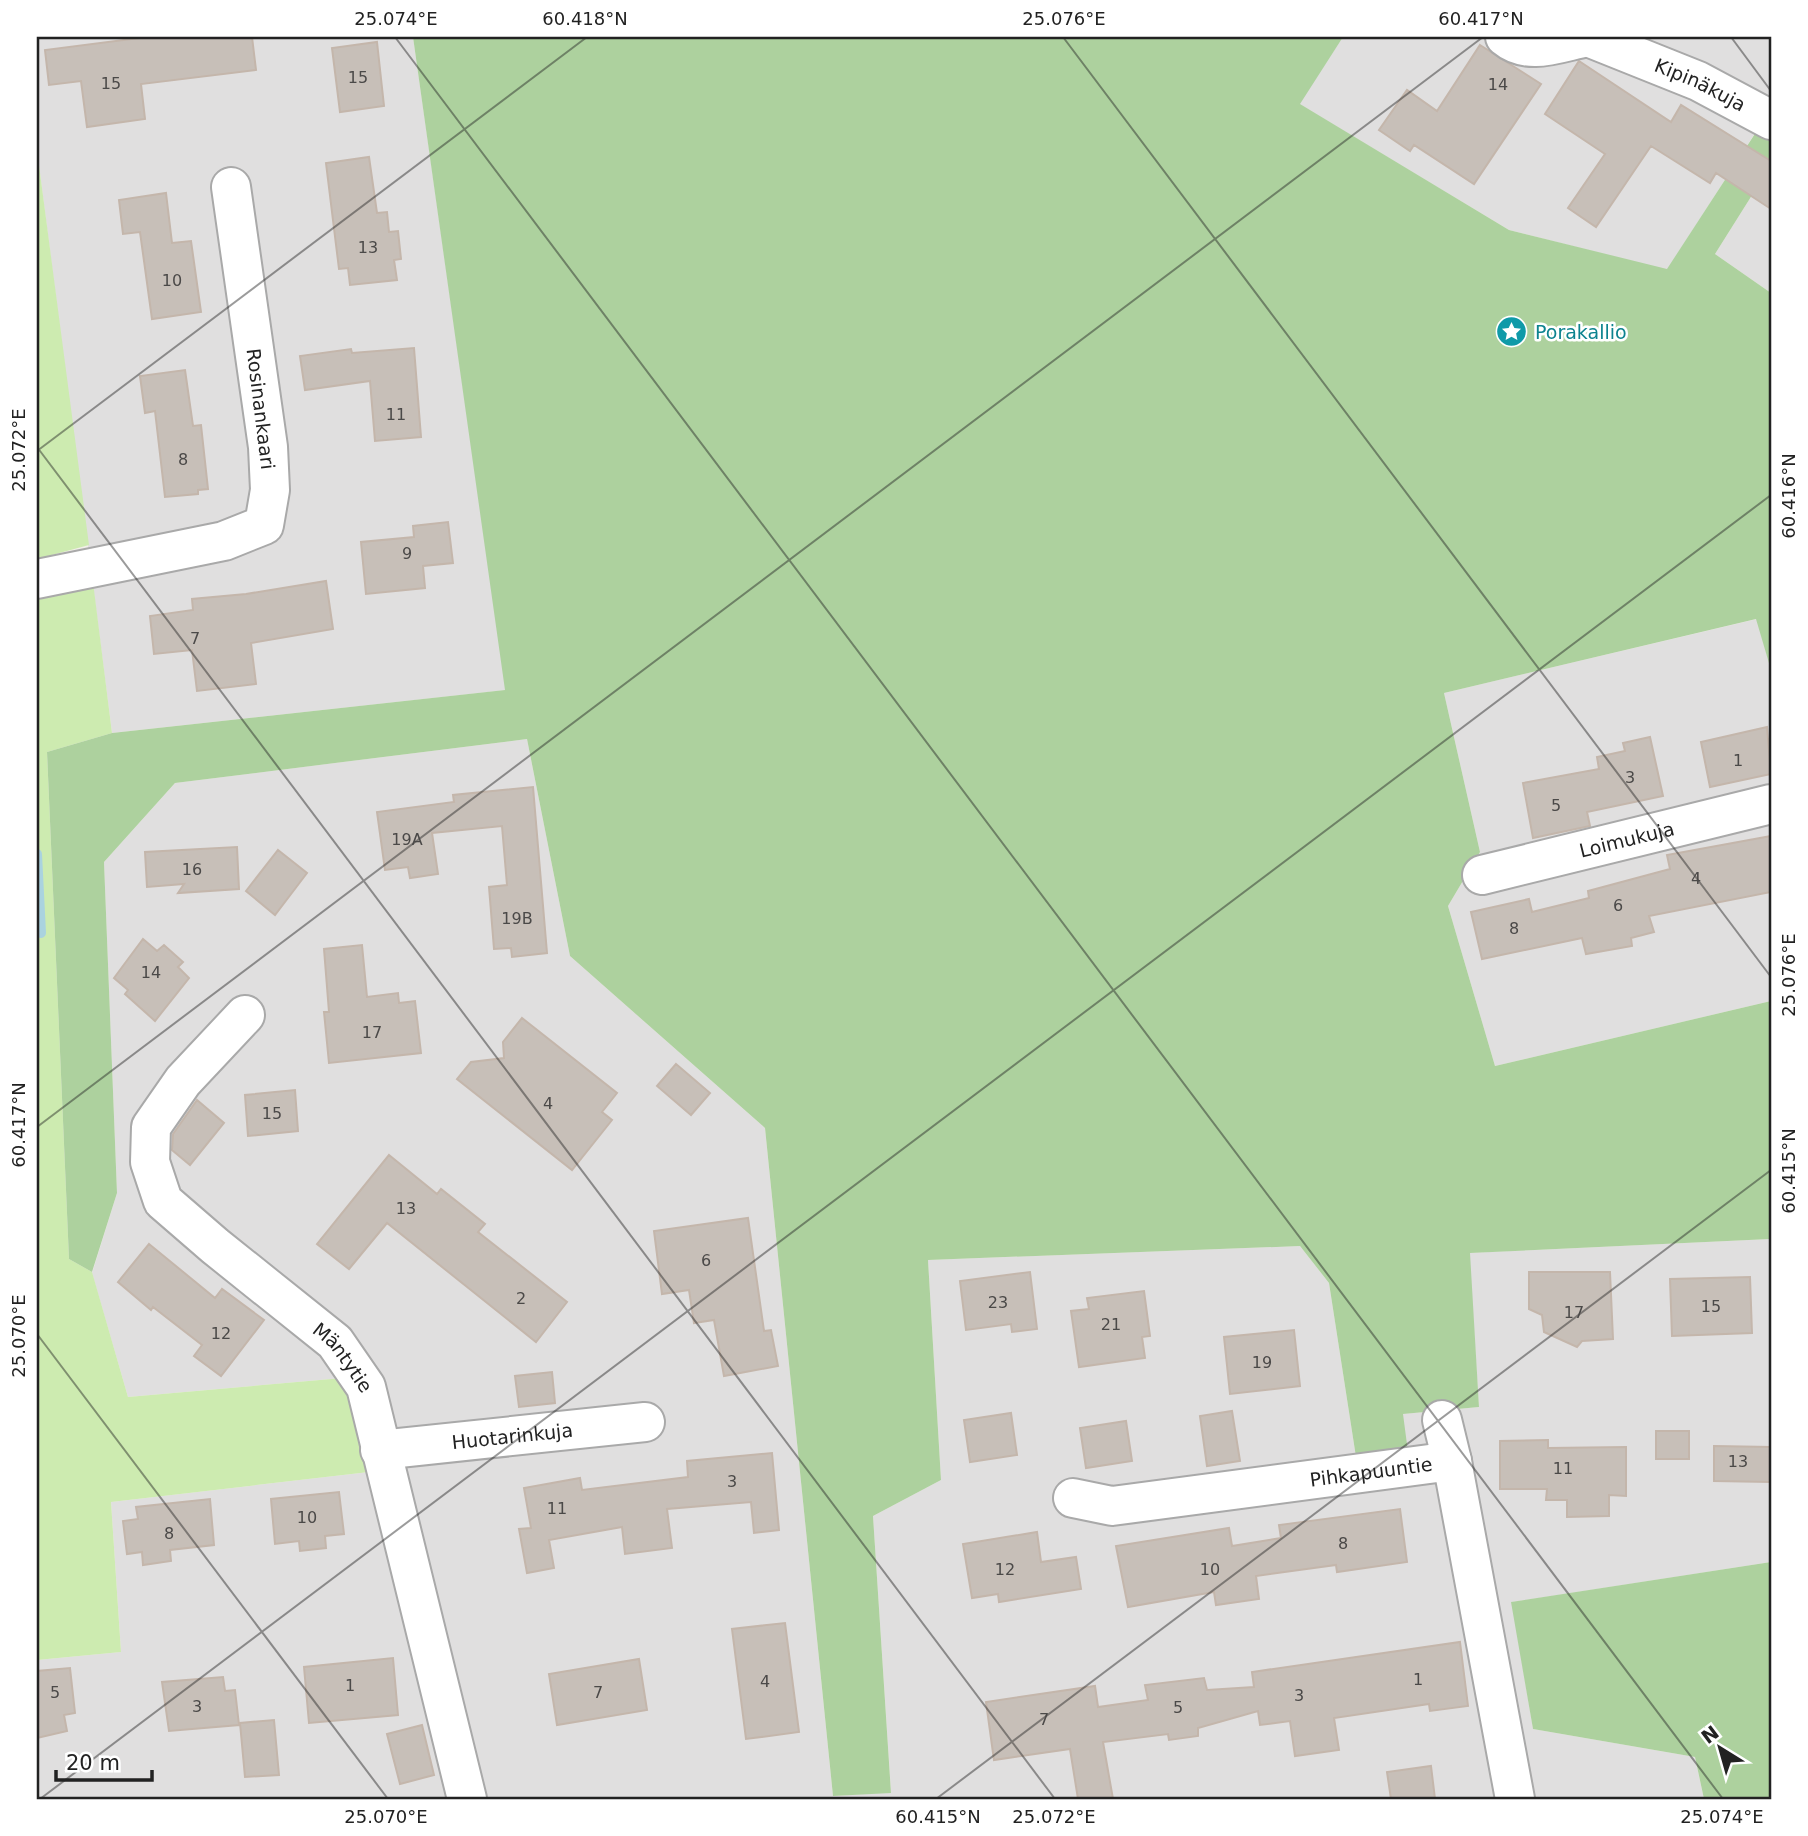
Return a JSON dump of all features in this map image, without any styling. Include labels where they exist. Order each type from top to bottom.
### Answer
[{"type":"street","name":"Kipinäkuja","points":[[1505,37],[1517,47],[1539,48],[1588,37],[1699,81],[1771,120]]},
{"type":"street","name":"Rosinankaari","points":[[37,579],[224,541],[264,525],[270,490],[268,447],[231,187]]},
{"type":"street","name":"Loimukuja","points":[[1482,875],[1771,804]]},
{"type":"street","name":"Mäntytie","points":[[245,1015],[183,1081],[151,1127],[150,1162],[163,1200],[215,1247],[335,1342],[366,1387],[467,1799]]},
{"type":"street","points":[[1442,1420],[1452,1461]]},
{"type":"street","name":"Huotarinkuja","points":[[380,1450],[645,1422]]},
{"type":"street","name":"Pihkapuuntie","points":[[1073,1498],[1112,1506],[1452,1461],[1515,1799]]},
{"type":"shaded area","points":[[37,37],[413,37],[506,690],[112,733],[37,150]]},
{"type":"shaded area","points":[[1343,37],[1771,37],[1771,133],[1759,127],[1667,270],[1509,230],[1299,104]]},
{"type":"shaded area","points":[[1771,165],[1771,293],[1715,254]]},
{"type":"shaded area","points":[[1757,619],[1771,670],[1771,1001],[1495,1066],[1448,906],[1480,852],[1444,693]]},
{"type":"shaded area","points":[[527,739],[570,956],[765,1128],[833,1796],[891,1792],[873,1516],[941,1480],[928,1260],[1300,1246],[1329,1283],[1356,1457],[1402,1414],[1479,1407],[1469,1253],[1770,1239],[1771,1562],[1512,1602],[1533,1729],[1695,1757],[1704,1799],[37,1799],[37,1660],[121,1652],[111,1502],[369,1472],[343,1378],[128,1397],[92,1273],[117,1193],[104,862],[175,783]]},
{"type":"green space","points":[[413,37],[1343,37],[1300,104],[1509,230],[1667,269],[1760,126],[1771,133],[1771,165],[1715,254],[1771,293],[1771,670],[1756,619],[1444,693],[1480,852],[1448,906],[1495,1066],[1771,1001],[1771,1246],[1770,1239],[1470,1253],[1479,1407],[1403,1414],[1408,1452],[1356,1457],[1329,1283],[1300,1246],[928,1260],[941,1480],[873,1516],[891,1793],[833,1796],[765,1128],[570,956],[527,739],[175,783],[104,862],[117,1193],[92,1272],[69,1259],[47,752],[112,733],[505,690]]},
{"type":"green space","points":[[37,150],[89,545],[37,559]]},
{"type":"green space","points":[[93,582],[112,733],[47,752],[69,1259],[92,1272],[128,1397],[343,1378],[369,1472],[111,1502],[121,1652],[37,1660],[37,595]]},
{"type":"green space","points":[[1771,1562],[1771,1799],[1704,1799],[1695,1757],[1533,1729],[1511,1602]]},
{"type":"building","points":[[147,37],[252,37],[256,70],[141,84],[145,119],[87,127],[81,81],[49,85],[45,50]]},
{"type":"building","points":[[377,42],[384,106],[340,112],[332,48]]},
{"type":"building","points":[[1480,45],[1541,84],[1474,184],[1414,145],[1410,151],[1379,130],[1407,90],[1437,111]]},
{"type":"building","points":[[1579,61],[1671,122],[1681,105],[1771,161],[1771,209],[1716,173],[1710,183],[1651,146],[1596,227],[1568,208],[1605,154],[1545,114]]},
{"type":"building","points":[[369,157],[377,213],[387,212],[389,232],[398,231],[401,259],[394,260],[397,280],[350,285],[348,268],[339,269],[326,163]]},
{"type":"building","points":[[166,193],[172,243],[191,241],[201,312],[152,319],[140,232],[123,234],[119,200]]},
{"type":"building","points":[[414,348],[421,437],[375,441],[370,381],[305,390],[300,356],[351,349],[352,353]]},
{"type":"building","points":[[185,370],[193,426],[201,425],[208,489],[198,490],[198,494],[165,497],[155,411],[145,413],[140,376]]},
{"type":"building","points":[[448,522],[453,563],[423,566],[425,588],[366,594],[361,542],[414,537],[413,526]]},
{"type":"building","points":[[326,581],[333,629],[251,643],[256,684],[197,691],[192,650],[154,654],[150,616],[193,610],[192,599],[246,594]]},
{"type":"building","points":[[1767,727],[1771,774],[1710,787],[1701,742]]},
{"type":"building","points":[[1650,737],[1663,796],[1587,812],[1590,826],[1533,838],[1523,783],[1599,769],[1597,757],[1625,751],[1623,743]]},
{"type":"building","points":[[533,787],[547,953],[512,957],[511,948],[494,949],[489,887],[507,885],[502,826],[432,833],[438,874],[410,878],[408,867],[385,870],[377,812],[454,802],[453,795]]},
{"type":"building","points":[[1771,836],[1771,892],[1649,916],[1654,932],[1631,938],[1632,946],[1586,954],[1582,938],[1482,959],[1471,912],[1529,899],[1532,912],[1589,898],[1588,891],[1670,869],[1667,855]]},
{"type":"building","points":[[237,847],[239,889],[178,893],[184,884],[147,887],[145,852]]},
{"type":"building","points":[[278,850],[307,873],[275,915],[246,891]]},
{"type":"building","points":[[143,939],[157,951],[164,945],[183,962],[178,967],[189,978],[155,1021],[125,994],[128,990],[114,978]]},
{"type":"building","points":[[362,945],[367,997],[398,993],[399,1003],[415,1001],[421,1053],[329,1063],[324,1012],[329,1012],[324,949]]},
{"type":"building","points":[[522,1018],[617,1093],[602,1112],[612,1120],[572,1170],[457,1079],[471,1062],[504,1058],[503,1042]]},
{"type":"building","points":[[676,1064],[710,1093],[691,1115],[657,1086]]},
{"type":"building","points":[[295,1090],[298,1131],[248,1136],[245,1095]]},
{"type":"building","points":[[197,1100],[224,1123],[190,1165],[172,1150],[173,1134]]},
{"type":"building","points":[[389,1155],[437,1194],[441,1189],[485,1224],[478,1232],[567,1302],[536,1342],[387,1223],[349,1269],[317,1244]]},
{"type":"building","points":[[748,1218],[764,1331],[771,1330],[778,1366],[724,1376],[714,1320],[694,1323],[689,1290],[662,1294],[654,1231]]},
{"type":"building","points":[[149,1244],[215,1298],[222,1289],[264,1320],[221,1376],[194,1356],[202,1345],[153,1307],[151,1310],[118,1282]]},
{"type":"building","points":[[1030,1272],[1037,1329],[1012,1332],[1011,1324],[966,1330],[960,1281]]},
{"type":"building","points":[[1529,1272],[1610,1272],[1613,1339],[1582,1341],[1577,1347],[1544,1332],[1542,1315],[1529,1309]]},
{"type":"building","points":[[1750,1277],[1752,1333],[1672,1336],[1670,1279]]},
{"type":"building","points":[[1144,1291],[1150,1336],[1142,1337],[1145,1358],[1079,1367],[1071,1311],[1089,1309],[1087,1298]]},
{"type":"building","points":[[1294,1330],[1300,1386],[1230,1394],[1224,1337]]},
{"type":"building","points":[[552,1372],[555,1403],[519,1407],[515,1376]]},
{"type":"building","points":[[1232,1411],[1240,1461],[1207,1466],[1200,1416]]},
{"type":"building","points":[[1011,1413],[1017,1455],[970,1462],[964,1420]]},
{"type":"building","points":[[1126,1421],[1132,1461],[1086,1468],[1080,1428]]},
{"type":"building","points":[[1656,1431],[1689,1431],[1689,1459],[1656,1459]]},
{"type":"building","points":[[1548,1440],[1548,1448],[1626,1447],[1626,1496],[1609,1495],[1609,1516],[1567,1517],[1567,1500],[1546,1500],[1547,1489],[1500,1489],[1500,1441]]},
{"type":"building","points":[[1714,1446],[1771,1447],[1771,1482],[1714,1481]]},
{"type":"building","points":[[772,1453],[779,1530],[754,1533],[751,1502],[667,1509],[672,1548],[625,1554],[622,1527],[549,1540],[554,1568],[527,1573],[519,1529],[531,1528],[524,1488],[580,1478],[582,1490],[688,1477],[687,1461]]},
{"type":"building","points":[[339,1492],[344,1534],[325,1536],[326,1548],[300,1551],[299,1541],[275,1544],[271,1499]]},
{"type":"building","points":[[210,1499],[214,1545],[170,1550],[171,1561],[143,1565],[142,1552],[127,1554],[123,1521],[138,1519],[136,1507]]},
{"type":"building","points":[[1400,1509],[1407,1562],[1337,1572],[1336,1565],[1256,1576],[1259,1599],[1216,1605],[1214,1592],[1128,1607],[1116,1546],[1229,1528],[1232,1546],[1281,1538],[1279,1525]]},
{"type":"building","points":[[1037,1532],[1041,1562],[1076,1557],[1081,1589],[999,1602],[998,1594],[972,1598],[963,1544]]},
{"type":"building","points":[[785,1623],[799,1732],[746,1739],[732,1629]]},
{"type":"building","points":[[1460,1642],[1468,1706],[1430,1711],[1429,1704],[1334,1718],[1339,1750],[1295,1756],[1290,1721],[1260,1725],[1258,1711],[1198,1728],[1198,1736],[1169,1740],[1168,1734],[1103,1742],[1113,1799],[1078,1799],[1070,1749],[994,1760],[986,1702],[1095,1686],[1098,1707],[1148,1700],[1145,1685],[1204,1678],[1207,1690],[1254,1687],[1252,1672]]},
{"type":"building","points":[[393,1658],[398,1715],[309,1723],[304,1667]]},
{"type":"building","points":[[639,1659],[647,1710],[557,1725],[549,1674]]},
{"type":"building","points":[[70,1668],[75,1713],[64,1715],[67,1731],[37,1738],[37,1671]]},
{"type":"building","points":[[223,1677],[225,1691],[235,1690],[239,1725],[169,1731],[162,1682]]},
{"type":"building","points":[[274,1720],[279,1775],[245,1777],[240,1723]]},
{"type":"building","points":[[422,1725],[434,1775],[400,1784],[387,1734]]},
{"type":"building","points":[[1431,1766],[1435,1799],[1391,1799],[1387,1772]]},
{"type":"waterway","points":[[37,854],[41,933]]},
{"type":"place","name":"Porakallio","points":[[1512,332]]}]
